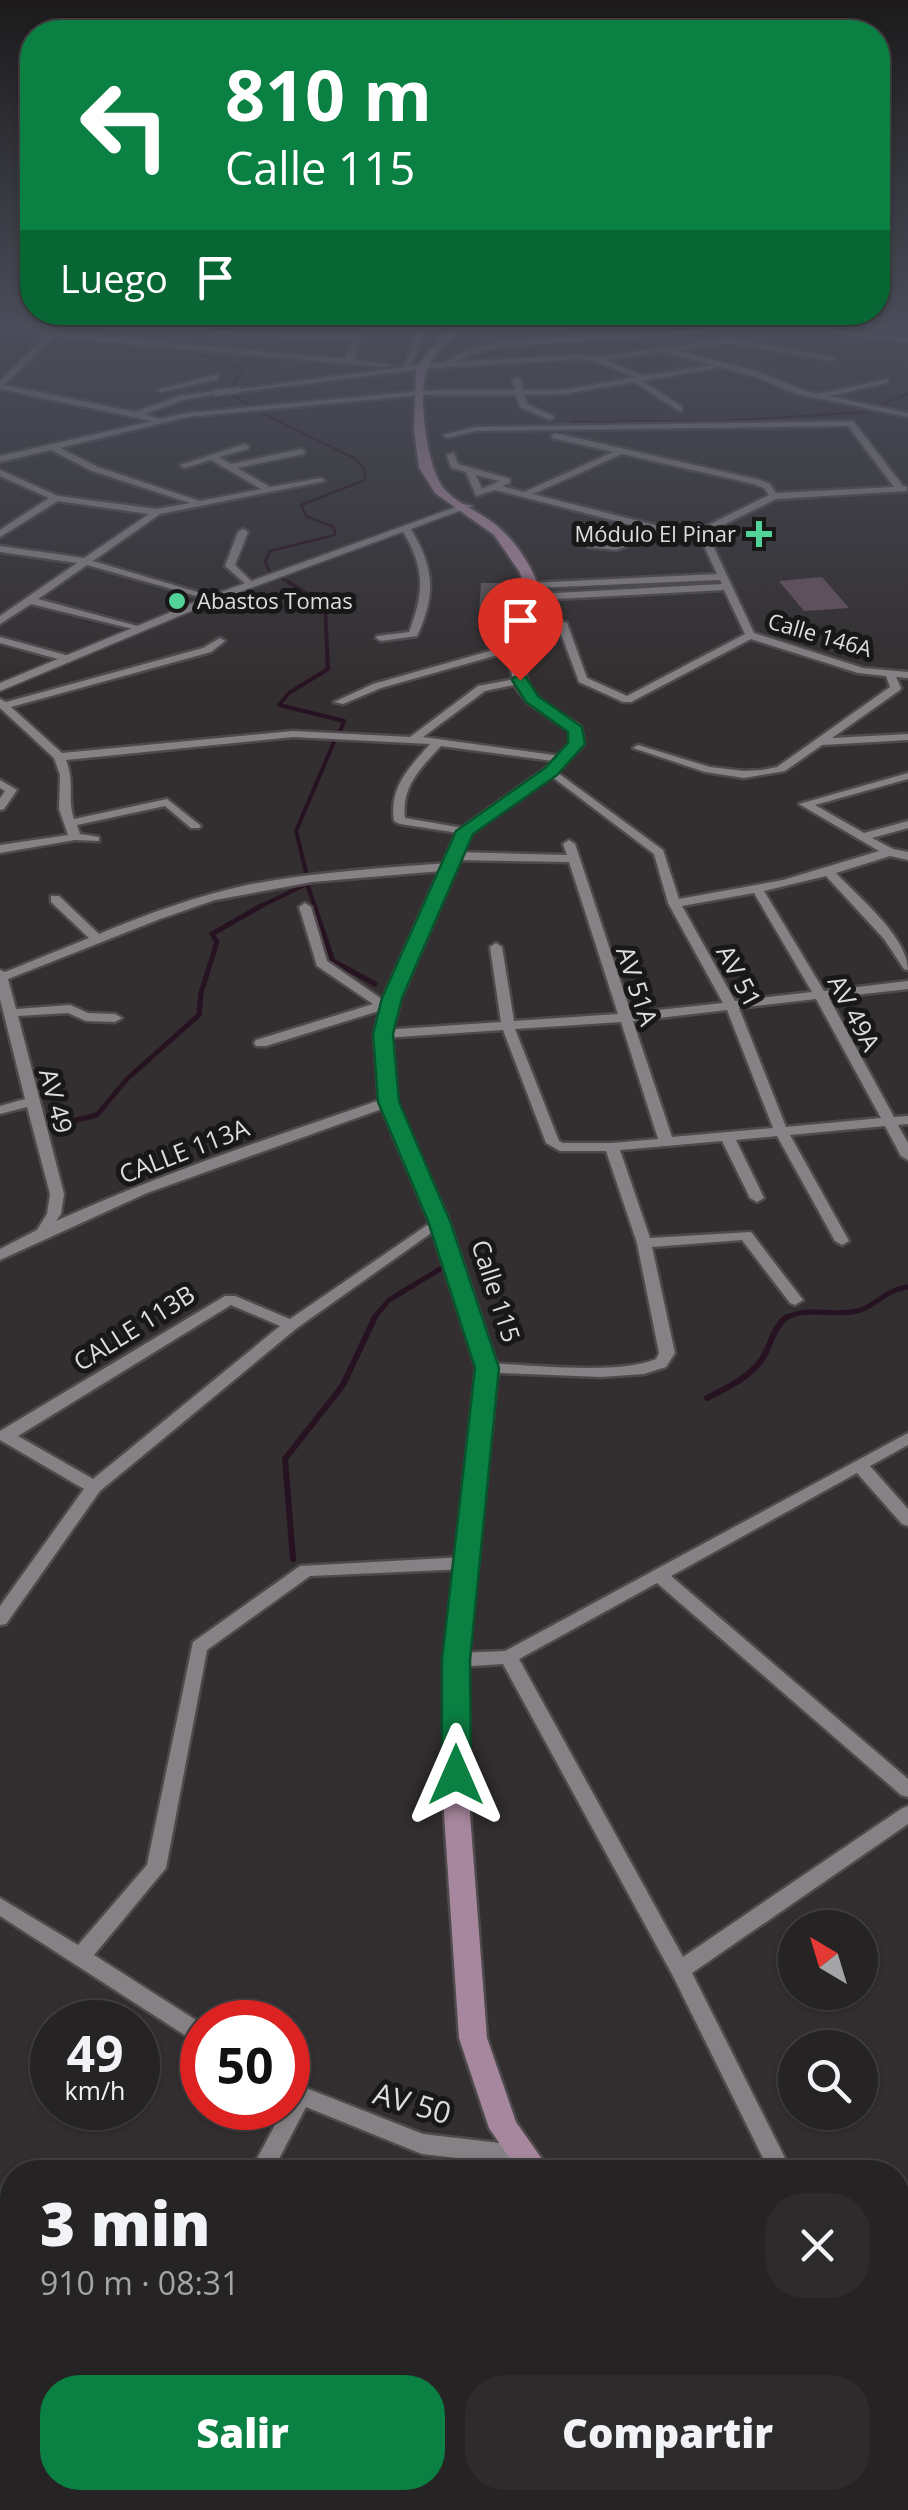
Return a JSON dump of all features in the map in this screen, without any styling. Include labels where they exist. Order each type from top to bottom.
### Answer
[{"type":"main road","points":[[426,446],[425,467],[434,486],[498,532],[535,591],[518,646],[520,680],[532,699],[576,730],[577,744],[556,765],[465,831]]},
{"type":"main road","name":"Calle 115","points":[[465,831],[386,1007],[383,1034],[388,1102],[439,1221],[487,1368],[456,1660],[457,1814],[473,2038],[504,2128],[527,2160]]},
{"type":"street","points":[[0,460],[63,446]]},
{"type":"street","points":[[602,446],[758,482],[774,496]]},
{"type":"street","points":[[869,446],[904,489]]},
{"type":"street","points":[[184,465],[245,447]]},
{"type":"street","points":[[54,448],[95,469],[196,502]]},
{"type":"street","points":[[525,495],[624,450]]},
{"type":"street","points":[[229,467],[301,452]]},
{"type":"street","points":[[450,455],[454,466],[507,481],[479,494],[470,471]]},
{"type":"street","points":[[210,456],[270,490]]},
{"type":"street","points":[[0,473],[56,498],[157,512]]},
{"type":"street","points":[[0,620],[157,512],[322,481]]},
{"type":"street","points":[[494,487],[663,531],[702,532],[774,496],[904,489]]},
{"type":"street","points":[[0,534],[56,498]]},
{"type":"street","points":[[0,686],[250,585],[463,508]]},
{"type":"street","points":[[381,638],[413,634],[429,594],[424,555],[406,528]]},
{"type":"street","points":[[590,545],[616,547],[663,531]]},
{"type":"street","points":[[244,532],[230,566],[250,585]]},
{"type":"street","name":"Calle 146A","points":[[702,532],[750,635],[862,670],[908,675]]},
{"type":"street","points":[[0,550],[83,561],[211,600]]},
{"type":"street","points":[[535,591],[724,582]]},
{"type":"street","points":[[29,600],[137,629]]},
{"type":"street","points":[[562,623],[583,680],[627,700],[750,635]]},
{"type":"street","points":[[0,640],[65,658]]},
{"type":"street","points":[[3,704],[207,650],[220,641]]},
{"type":"street","points":[[339,702],[378,686],[518,646]]},
{"type":"street","points":[[638,748],[732,776],[781,769],[896,688],[890,674]]},
{"type":"street","points":[[412,740],[482,688],[520,680]]},
{"type":"street","points":[[357,681],[378,686]]},
{"type":"street","points":[[3,704],[60,757],[65,769],[63,800],[73,830]]},
{"type":"street","points":[[862,712],[877,739]]},
{"type":"street","points":[[60,757],[284,734],[438,742],[556,765]]},
{"type":"street","points":[[819,742],[908,737]]},
{"type":"street","points":[[438,742],[401,786],[395,800],[400,821],[465,831]]},
{"type":"street","name":"AV 51","points":[[556,765],[659,852],[674,902],[732,1006],[781,1131],[842,1241]]},
{"type":"street","points":[[908,776],[805,804],[890,852],[908,856]]},
{"type":"street","points":[[0,782],[11,790],[0,807]]},
{"type":"street","points":[[0,849],[168,802],[195,826]]},
{"type":"street","points":[[861,837],[908,824]]},
{"type":"street","points":[[73,830],[95,838]]},
{"type":"street","name":"AV 51A","points":[[569,844],[666,1141]]},
{"type":"street","points":[[674,902],[759,892],[890,852]]},
{"type":"street","points":[[1,976],[179,907],[250,888],[452,861],[573,859]]},
{"type":"street","points":[[830,873],[888,937],[908,966]]},
{"type":"street","name":"AV 49A","points":[[759,892],[908,1156]]},
{"type":"street","points":[[55,899],[98,940]]},
{"type":"street","points":[[305,907],[321,963],[386,1007]]},
{"type":"street","points":[[888,937],[908,934]]},
{"type":"street","points":[[496,947],[508,1027],[553,1143],[560,1147],[612,1147],[908,1120]]},
{"type":"street","name":"AV 49","points":[[1,976],[57,1194],[54,1214],[41,1233]]},
{"type":"street","points":[[383,1034],[623,1018],[822,998],[908,985]]},
{"type":"street","points":[[261,1044],[386,1007]]},
{"type":"street","points":[[11,1013],[70,1009],[86,1018],[115,1018]]},
{"type":"street","points":[[0,1110],[32,1100]]},
{"type":"street","name":"CALLE 113A","points":[[0,1255],[41,1233],[206,1166],[388,1102]]},
{"type":"street","points":[[728,1138],[756,1198]]},
{"type":"street","points":[[487,1368],[607,1370],[658,1365],[665,1359],[667,1352],[644,1243],[612,1147]]},
{"type":"street","points":[[0,1618],[94,1487],[291,1325],[439,1221]]},
{"type":"street","points":[[644,1243],[746,1235],[796,1300]]},
{"type":"street","name":"CALLE 113B","points":[[4,1435],[230,1298],[291,1325]]},
{"type":"street","points":[[4,1435],[94,1487]]},
{"type":"street","points":[[456,1660],[508,1657],[908,1438]]},
{"type":"street","points":[[859,1465],[908,1520]]},
{"type":"street","points":[[81,1956],[156,1868],[199,1648],[306,1570],[466,1563]]},
{"type":"street","points":[[660,1576],[908,1790]]},
{"type":"street","points":[[508,1657],[680,1970],[775,2160]]},
{"type":"street","points":[[680,1970],[908,1814]]},
{"type":"street","points":[[0,1906],[180,2021]]},
{"type":"street","name":"AV 50","points":[[310,2100],[422,2144],[508,2160]]},
{"type":"street","points":[[266,2160],[279,2130]]},
{"type":"shaded area","points":[[822,577],[849,608],[804,611],[779,581]]},
{"type":"building","points":[[481,583],[512,583],[511,612],[479,612]]},
{"type":"waterway","points":[[270,572],[265,562],[270,551],[335,535],[334,527],[306,516],[301,505],[365,480],[365,470],[356,459],[330,446]]},
{"type":"waterway","points":[[281,578],[291,584]]},
{"type":"waterway","points":[[287,581],[325,605],[328,669],[289,693],[279,705],[344,721],[339,734]]},
{"type":"waterway","points":[[307,876],[296,831],[334,742]]},
{"type":"waterway","points":[[262,906],[307,884],[315,907]]},
{"type":"waterway","points":[[314,905],[333,961],[375,984]]},
{"type":"waterway","points":[[57,1125],[97,1115],[127,1079],[199,1015],[201,993],[217,942],[212,934],[262,906]]},
{"type":"waterway","points":[[373,1319],[389,1300],[440,1269]]},
{"type":"waterway","points":[[786,1318],[811,1312],[857,1311],[892,1291],[908,1287]]},
{"type":"waterway","points":[[293,1559],[285,1459],[343,1385],[375,1317]]},
{"type":"waterway","points":[[707,1398],[757,1366],[786,1318]]},
{"type":"place","name":"Módulo El Pinar","points":[[759,534]]},
{"type":"place","name":"Abastos Tomas","points":[[177,601]]},
{"type":"route","points":[[456,1775],[456,1660],[487,1368],[439,1221],[388,1102],[383,1034],[392,998],[465,831],[551,771],[577,744],[576,730],[532,699],[520,680]]}]
